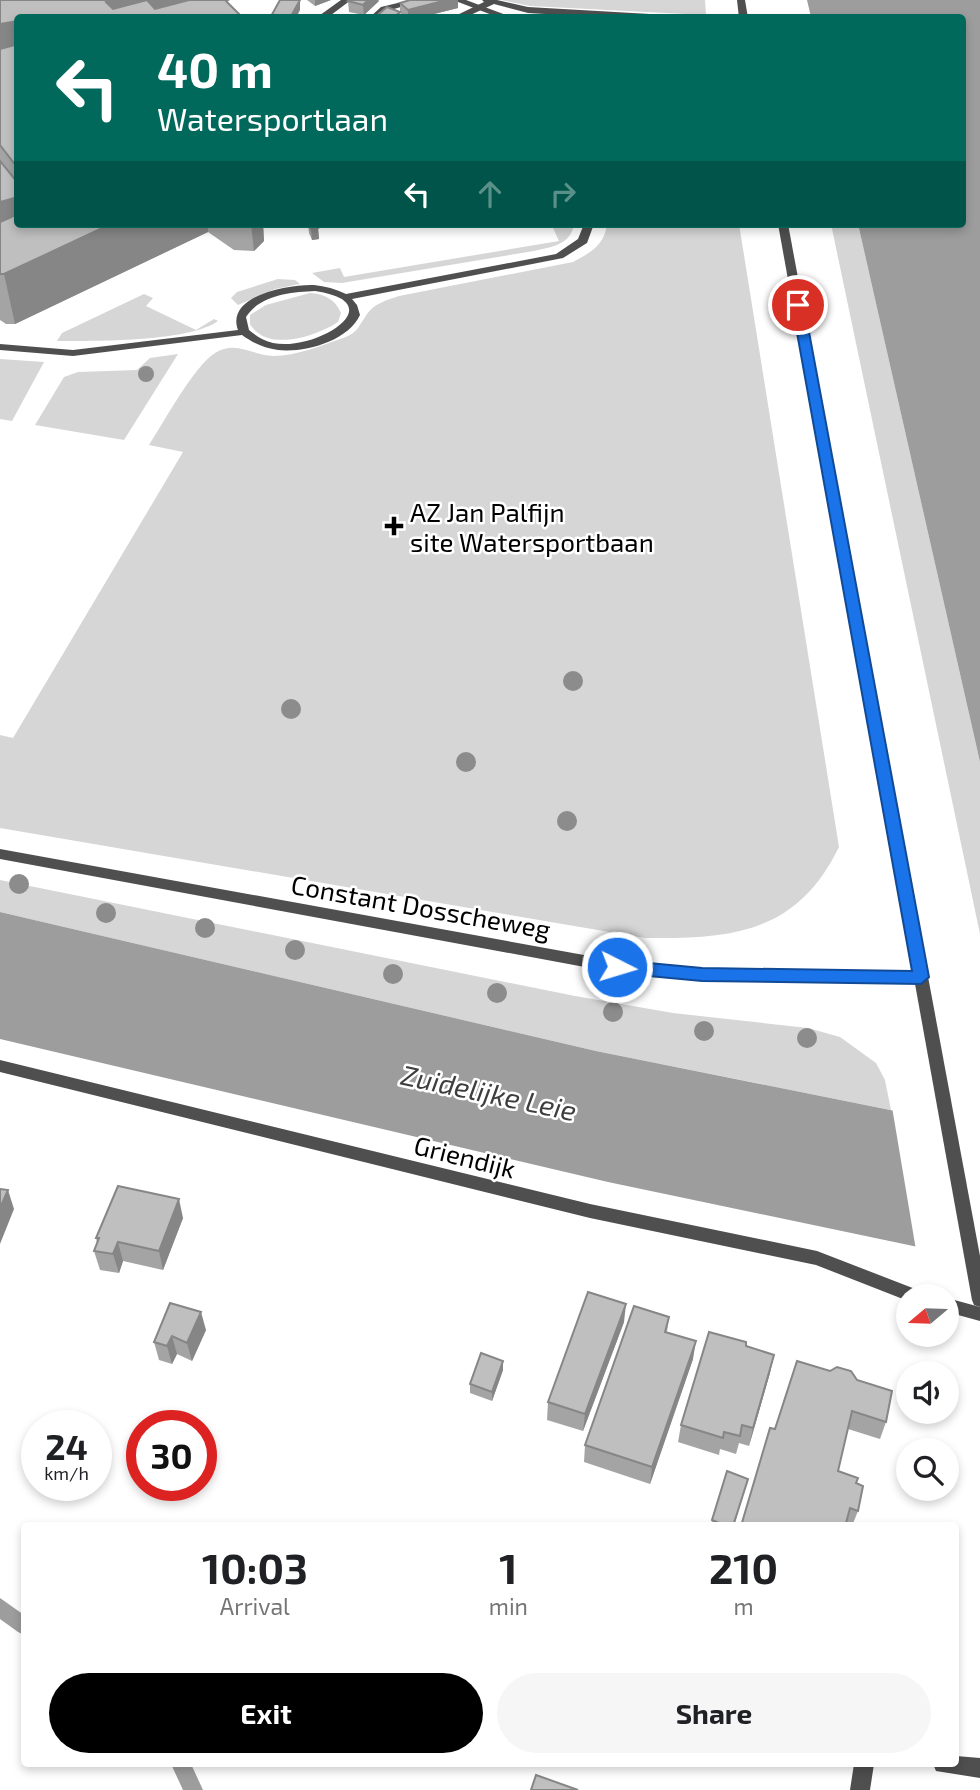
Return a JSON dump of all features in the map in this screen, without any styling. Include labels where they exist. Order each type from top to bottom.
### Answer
[{"type":"street","points":[[326,14],[347,0]]},
{"type":"street","points":[[378,14],[384,9],[421,0]]},
{"type":"street","points":[[457,0],[528,10],[598,14]]},
{"type":"street","points":[[464,14],[487,3]]},
{"type":"street","points":[[487,3],[504,14]]},
{"type":"street","points":[[345,297],[559,256],[583,241],[588,228]]},
{"type":"street","points":[[784,228],[979,1294]]},
{"type":"street","points":[[0,347],[73,353],[244,332],[267,345],[284,347],[321,339],[342,331],[352,322],[355,314],[345,297],[335,291],[307,287],[251,304],[243,312],[240,321],[244,332]]},
{"type":"street","name":"Constant Dosscheweg","points":[[0,854],[617,967],[702,975],[921,977]]},
{"type":"street","name":"Griendijk","points":[[0,1066],[590,1211],[817,1258],[896,1289]]},
{"type":"street","points":[[959,1308],[980,1314]]},
{"type":"street","points":[[959,1766],[980,1768]]},
{"type":"street","points":[[860,1790],[864,1767]]},
{"type":"shaded area","points":[[501,0],[705,0],[706,14],[686,14],[530,6]]},
{"type":"shaded area","points":[[553,228],[573,228],[565,241],[534,251],[342,283],[324,282],[312,273],[340,268],[344,277],[559,241]]},
{"type":"shaded area","name":"AZ Jan Palfijn site Watersportbaan","points":[[606,228],[740,228],[839,847],[822,876],[803,898],[782,914],[759,925],[734,932],[707,936],[645,938],[0,828],[0,735],[13,738],[183,452],[149,445],[189,382],[207,360],[215,353],[230,348],[282,356],[319,347],[350,335],[367,314],[382,302],[399,296],[573,262],[600,243]]},
{"type":"shaded area","points":[[832,228],[859,228],[980,762],[980,934]]},
{"type":"shaded area","points":[[278,279],[295,280],[300,284],[275,289],[238,305],[231,298],[237,292]]},
{"type":"shaded area","points":[[310,293],[324,296],[336,304],[341,313],[338,322],[318,332],[280,340],[258,333],[250,324],[250,315],[266,305]]},
{"type":"shaded area","points":[[144,294],[153,298],[146,306],[196,330],[214,319],[218,321],[204,328],[186,333],[164,337],[57,341],[62,333]]},
{"type":"shaded area","points":[[178,354],[124,440],[35,425],[64,377],[78,372],[137,370],[150,358]]},
{"type":"shaded area","points":[[0,359],[44,362],[12,421],[0,419]]},
{"type":"shaded area","points":[[0,880],[575,996],[673,1013],[808,1028],[840,1037],[876,1063],[885,1080],[891,1110],[596,1051],[0,912]]},
{"type":"water","points":[[807,0],[980,0],[980,762],[859,228],[966,228],[966,14],[810,14]]},
{"type":"water","name":"Zuidelijke Leie","points":[[0,912],[596,1051],[980,1128],[980,1260],[608,1182],[0,1039]]},
{"type":"pier","points":[[892,1107],[980,1125],[980,1264],[916,1250]]},
{"type":"building","points":[[0,0],[111,0],[106,2],[113,9],[147,0],[155,9],[189,0],[225,0],[239,14],[14,14],[14,22],[0,24]]},
{"type":"building","points":[[280,0],[300,0],[292,14],[272,14]]},
{"type":"building","points":[[368,0],[363,5],[348,1]]},
{"type":"building","points":[[410,0],[447,0],[408,10],[400,3]]},
{"type":"building","points":[[387,7],[400,12],[398,14],[379,14]]},
{"type":"building","points":[[14,45],[14,163],[0,145],[0,49]]},
{"type":"building","points":[[0,161],[14,178],[14,198],[0,202]]},
{"type":"building","points":[[14,216],[14,228],[102,228],[0,274],[0,222]]},
{"type":"building","points":[[118,1186],[179,1199],[159,1251],[118,1242],[113,1254],[94,1251],[99,1238],[96,1238]]},
{"type":"building","points":[[0,1189],[8,1190],[0,1208]]},
{"type":"building","points":[[588,1292],[626,1304],[585,1414],[548,1402]]},
{"type":"building","points":[[170,1303],[201,1312],[187,1343],[172,1336],[167,1346],[154,1342]]},
{"type":"building","points":[[634,1306],[669,1317],[665,1332],[696,1341],[652,1467],[585,1445]]},
{"type":"building","points":[[709,1332],[746,1342],[746,1346],[774,1355],[753,1428],[742,1425],[740,1436],[724,1432],[723,1438],[681,1425]]},
{"type":"building","points":[[481,1353],[503,1361],[492,1392],[470,1384]]},
{"type":"building","points":[[797,1361],[830,1371],[837,1367],[851,1371],[857,1380],[892,1391],[886,1422],[852,1411],[838,1471],[858,1478],[856,1483],[863,1486],[858,1511],[850,1508],[846,1522],[742,1522],[770,1428],[775,1429]]},
{"type":"building","points":[[727,1471],[748,1479],[734,1522],[712,1520]]},
{"type":"building","points":[[536,1775],[578,1790],[531,1790]]},
{"type":"waterway","points":[[0,1607],[21,1624]]},
{"type":"waterway","points":[[182,1767],[193,1790]]},
{"type":"place","name":"AZ Jan Palfijn site Watersportbaan","points":[[394,526]]},
{"type":"route","points":[[617,967],[702,975],[921,977],[798,305]]}]
